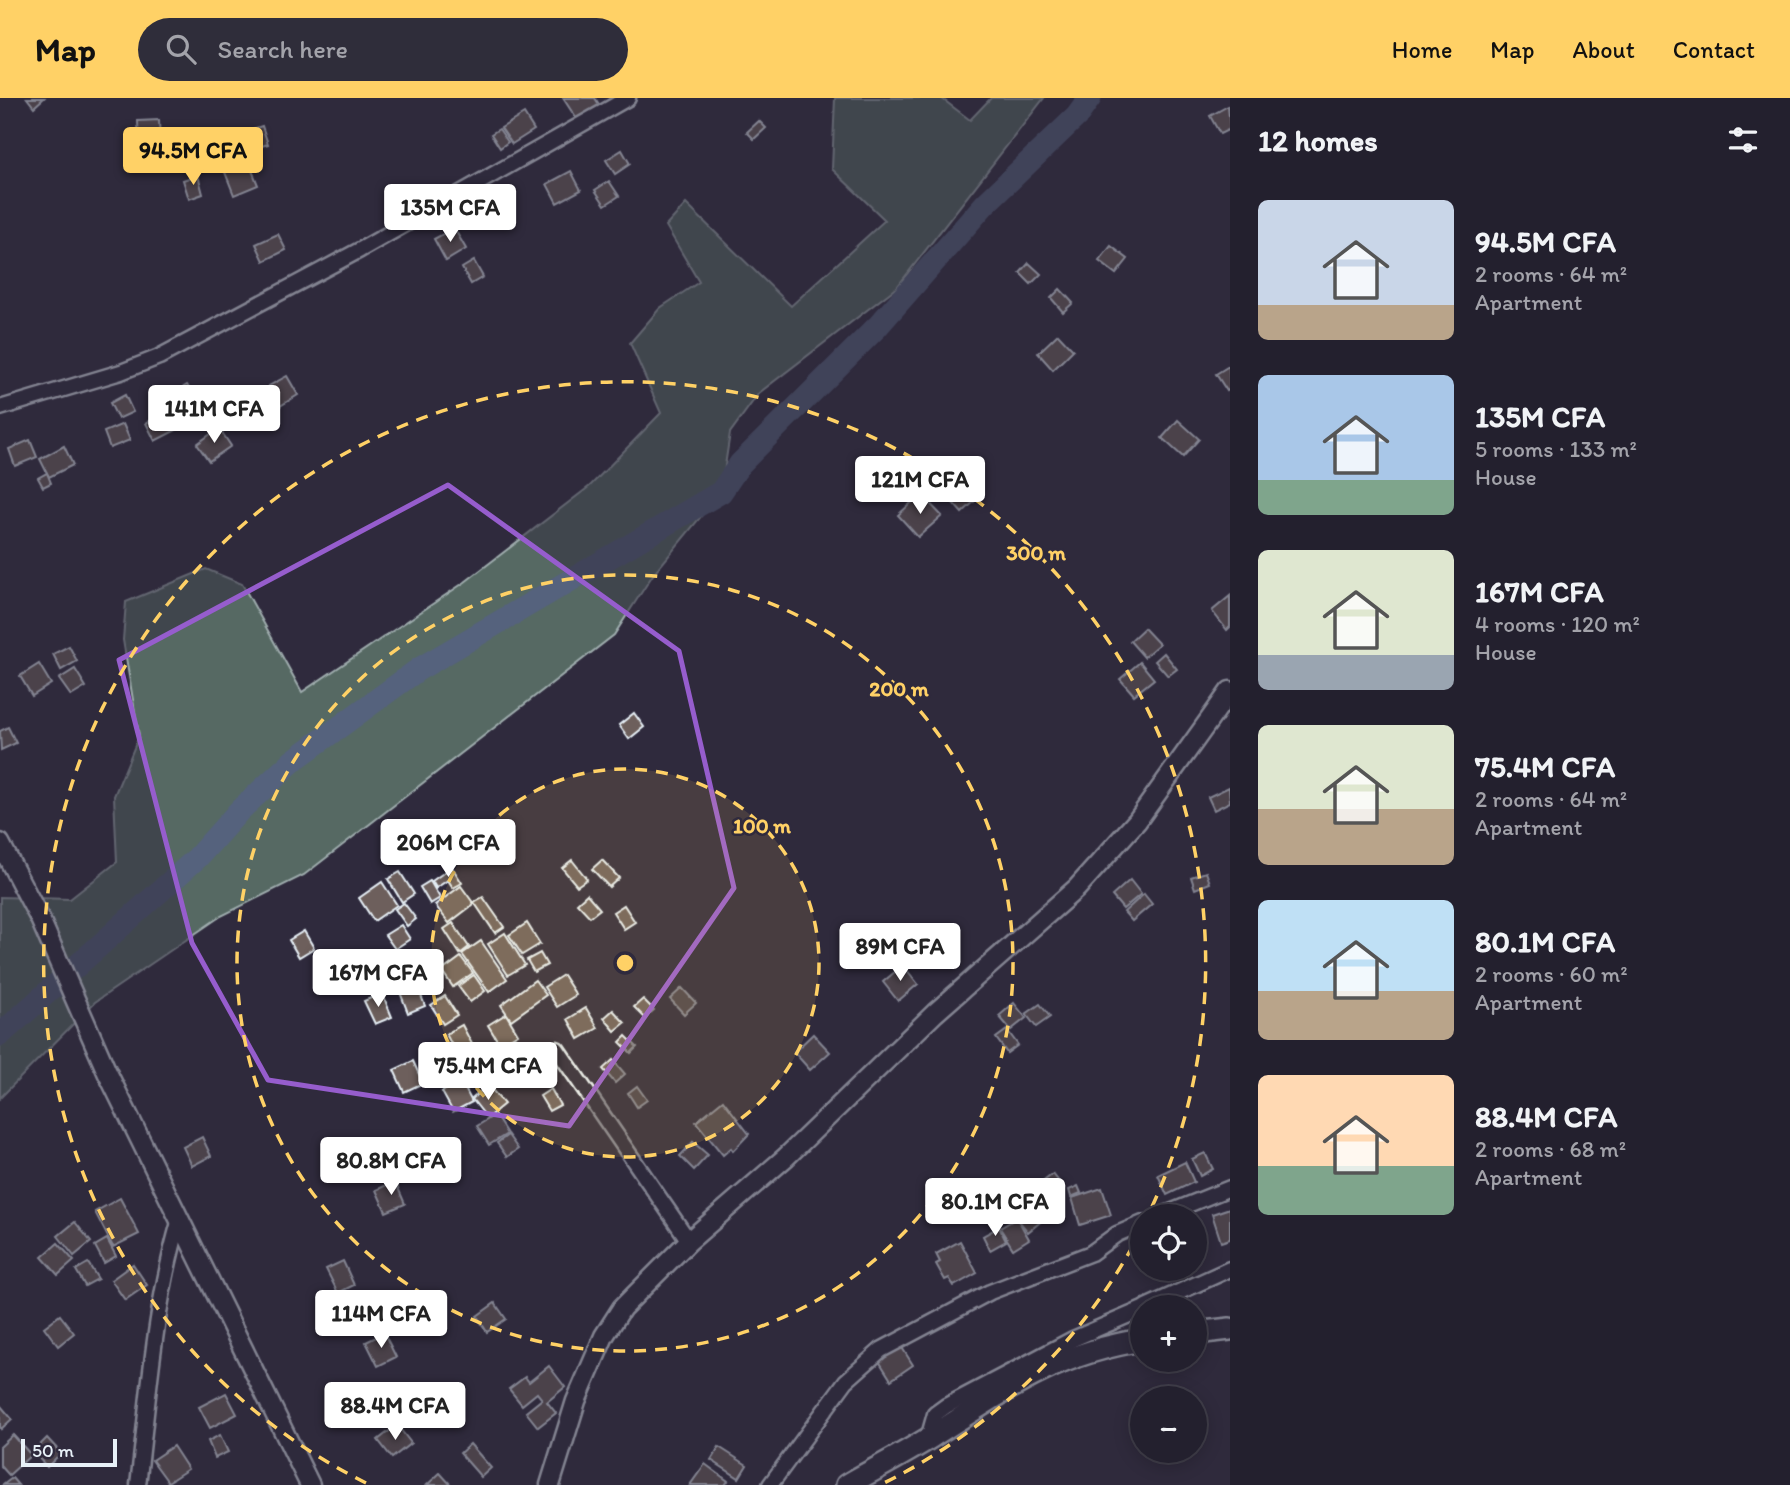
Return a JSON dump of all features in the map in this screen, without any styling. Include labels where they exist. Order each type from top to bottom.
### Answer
[{"type":"main road","points":[[1207,1332],[1230,1329]]},
{"type":"main road","points":[[847,1485],[928,1439],[1016,1381],[1075,1354],[1130,1343]]},
{"type":"street","points":[[0,408],[121,372],[159,357],[360,250],[628,98]]},
{"type":"street","points":[[550,1485],[576,1401],[604,1336],[622,1308],[689,1241],[786,1157],[935,1013],[1086,879],[1137,821],[1230,691]]},
{"type":"street","points":[[0,843],[40,919],[101,1059],[310,1485]]},
{"type":"street","points":[[557,1049],[689,1241]]},
{"type":"street","points":[[1190,1204],[1230,1188]]},
{"type":"street","points":[[138,1485],[154,1333],[164,1271],[180,1219]]},
{"type":"street","points":[[770,1485],[846,1381],[881,1350],[990,1292],[1091,1253],[1117,1234],[1130,1228]]},
{"type":"street","points":[[1173,1295],[1230,1269]]},
{"type":"street","points":[[928,1439],[935,1414],[946,1406],[1073,1339],[1130,1314]]},
{"type":"highlighted area","points":[[448,485],[679,651],[734,888],[569,1126],[268,1080],[192,943],[119,660]]},
{"type":"green space","points":[[835,98],[941,98],[970,120],[991,98],[1044,98],[897,287],[759,393],[730,433],[721,492],[652,576],[614,635],[304,875],[221,916],[95,1002],[0,1098],[0,897],[70,899],[117,862],[114,796],[139,736],[123,640],[126,602],[206,569],[242,584],[302,692],[465,582],[590,486],[661,413],[630,343],[660,308],[699,282],[666,226],[686,204],[791,306],[885,220],[832,169]]},
{"type":"building","points":[[27,98],[44,98],[34,107]]},
{"type":"building","points":[[563,98],[595,98],[600,106],[578,121]]},
{"type":"building","points":[[1228,106],[1230,129],[1220,134],[1210,116]]},
{"type":"building","points":[[524,114],[534,130],[512,144],[501,128]]},
{"type":"building","points":[[159,120],[160,146],[139,146],[138,121]]},
{"type":"building","points":[[759,121],[766,128],[754,139],[747,132]]},
{"type":"building","points":[[262,126],[268,144],[249,150],[243,132]]},
{"type":"building","points":[[499,129],[508,142],[500,148],[491,134]]},
{"type":"building","points":[[622,150],[630,164],[615,174],[606,160]]},
{"type":"building","points":[[247,158],[258,185],[234,195],[223,167]]},
{"type":"building","points":[[571,171],[581,190],[557,203],[547,184]]},
{"type":"building","points":[[198,175],[203,194],[189,199],[183,180]]},
{"type":"building","points":[[609,181],[619,196],[605,205],[595,190]]},
{"type":"building","points":[[454,228],[466,249],[446,261],[434,239]]},
{"type":"building","points":[[278,234],[286,250],[264,261],[256,244]]},
{"type":"building","points":[[1111,246],[1128,259],[1116,274],[1099,261]]},
{"type":"building","points":[[474,261],[483,277],[471,284],[462,268]]},
{"type":"building","points":[[1029,263],[1041,274],[1031,284],[1020,273]]},
{"type":"building","points":[[1060,289],[1073,303],[1063,312],[1051,298]]},
{"type":"building","points":[[1058,334],[1073,350],[1053,370],[1038,353]]},
{"type":"building","points":[[1229,366],[1230,389],[1227,391],[1216,374]]},
{"type":"building","points":[[287,376],[298,395],[280,406],[269,386]]},
{"type":"building","points":[[187,385],[199,405],[177,418],[165,398]]},
{"type":"building","points":[[125,395],[133,412],[118,419],[110,403]]},
{"type":"building","points":[[170,410],[180,428],[155,441],[146,423]]},
{"type":"building","points":[[1178,420],[1199,439],[1183,457],[1162,438]]},
{"type":"building","points":[[123,424],[130,440],[110,448],[104,432]]},
{"type":"building","points":[[219,428],[231,446],[209,461],[197,444]]},
{"type":"building","points":[[30,440],[37,457],[15,466],[9,449]]},
{"type":"building","points":[[64,446],[73,465],[49,477],[40,459]]},
{"type":"building","points":[[47,473],[51,483],[43,487],[38,478]]},
{"type":"building","points":[[962,481],[978,498],[962,513],[946,495]]},
{"type":"building","points":[[921,494],[942,516],[918,537],[898,515]]},
{"type":"building","points":[[1230,596],[1230,627],[1227,630],[1212,611]]},
{"type":"building","points":[[1144,628],[1159,644],[1144,657],[1130,641]]},
{"type":"building","points":[[69,646],[77,661],[61,670],[53,654]]},
{"type":"building","points":[[1164,653],[1177,669],[1168,676],[1155,661]]},
{"type":"building","points":[[1140,662],[1154,679],[1134,695],[1120,679]]},
{"type":"building","points":[[39,664],[51,684],[32,696],[20,676]]},
{"type":"building","points":[[75,669],[86,687],[71,696],[59,679]]},
{"type":"building","points":[[634,713],[644,727],[629,739],[619,725]]},
{"type":"building","points":[[8,727],[16,743],[1,750],[0,731]]},
{"type":"building","points":[[1229,787],[1230,802],[1214,810],[1208,797]]},
{"type":"building","points":[[572,860],[587,879],[577,886],[562,868]]},
{"type":"building","points":[[602,860],[619,878],[609,887],[592,869]]},
{"type":"building","points":[[452,867],[462,883],[453,888],[448,880],[436,888],[432,881]]},
{"type":"building","points":[[400,872],[414,894],[402,902],[388,879]]},
{"type":"building","points":[[1206,872],[1210,883],[1195,889],[1191,877]]},
{"type":"building","points":[[1130,880],[1141,894],[1123,909],[1112,896]]},
{"type":"building","points":[[430,881],[440,898],[430,904],[420,887]]},
{"type":"building","points":[[382,882],[397,905],[374,921],[359,898]]},
{"type":"building","points":[[461,886],[474,904],[449,923],[435,905]]},
{"type":"building","points":[[587,894],[600,909],[590,917],[577,903]]},
{"type":"building","points":[[1144,894],[1152,904],[1132,921],[1124,912]]},
{"type":"building","points":[[483,897],[504,927],[495,933],[474,902]]},
{"type":"building","points":[[404,903],[416,919],[407,926],[395,909]]},
{"type":"building","points":[[624,905],[635,922],[624,929],[613,912]]},
{"type":"building","points":[[453,923],[469,947],[460,954],[444,929]]},
{"type":"building","points":[[527,923],[540,944],[522,955],[509,935]]},
{"type":"building","points":[[401,925],[410,939],[395,949],[385,935]]},
{"type":"building","points":[[304,931],[314,948],[299,957],[289,940]]},
{"type":"building","points":[[505,933],[525,965],[508,975],[488,944]]},
{"type":"building","points":[[481,941],[507,979],[489,992],[462,954]]},
{"type":"building","points":[[540,953],[547,965],[534,972],[527,960]]},
{"type":"building","points":[[461,957],[473,973],[453,987],[442,971]]},
{"type":"building","points":[[903,965],[918,984],[898,1001],[883,982]]},
{"type":"building","points":[[474,975],[485,991],[470,1002],[458,986]]},
{"type":"building","points":[[563,975],[576,995],[557,1007],[544,987]]},
{"type":"building","points":[[535,980],[546,995],[511,1020],[501,1005]]},
{"type":"building","points":[[417,985],[425,1006],[408,1013],[400,992]]},
{"type":"building","points":[[682,988],[696,1003],[684,1014],[670,999]]},
{"type":"building","points":[[382,993],[392,1017],[375,1024],[364,1001]]},
{"type":"building","points":[[445,996],[457,1015],[443,1024],[431,1005]]},
{"type":"building","points":[[643,999],[654,1010],[645,1018],[634,1007]]},
{"type":"building","points":[[1014,1003],[1026,1018],[1011,1030],[999,1016]]},
{"type":"building","points":[[1040,1004],[1050,1017],[1036,1027],[1026,1014]]},
{"type":"building","points":[[586,1008],[598,1028],[579,1039],[568,1019]]},
{"type":"building","points":[[613,1010],[625,1023],[615,1031],[604,1018]]},
{"type":"building","points":[[506,1014],[518,1034],[500,1045],[488,1025]]},
{"type":"building","points":[[462,1025],[472,1044],[456,1053],[446,1034]]},
{"type":"building","points":[[1007,1030],[1018,1045],[1007,1053],[996,1038]]},
{"type":"building","points":[[813,1034],[830,1052],[810,1070],[794,1052]]},
{"type":"building","points":[[626,1036],[637,1047],[631,1053],[620,1042]]},
{"type":"building","points":[[526,1046],[540,1069],[523,1080],[508,1058]]},
{"type":"building","points":[[613,1060],[625,1074],[615,1083],[603,1069]]},
{"type":"building","points":[[413,1061],[423,1083],[404,1092],[394,1070]]},
{"type":"building","points":[[461,1081],[472,1102],[453,1112],[442,1092]]},
{"type":"building","points":[[488,1085],[504,1104],[487,1118],[472,1099]]},
{"type":"building","points":[[637,1086],[647,1100],[637,1107],[628,1093]]},
{"type":"building","points":[[551,1089],[560,1105],[549,1111],[540,1096]]},
{"type":"building","points":[[723,1100],[749,1134],[733,1151],[731,1148],[723,1155],[696,1122]]},
{"type":"building","points":[[495,1115],[507,1134],[489,1145],[477,1126]]},
{"type":"building","points":[[508,1135],[518,1149],[507,1157],[497,1143]]},
{"type":"building","points":[[202,1137],[211,1156],[192,1166],[183,1147]]},
{"type":"building","points":[[693,1142],[708,1155],[694,1170],[680,1156]]},
{"type":"building","points":[[1205,1153],[1213,1169],[1200,1176],[1192,1159]]},
{"type":"building","points":[[1185,1162],[1194,1182],[1167,1195],[1158,1175]]},
{"type":"building","points":[[1053,1174],[1064,1188],[1047,1201],[1036,1187]]},
{"type":"building","points":[[395,1181],[405,1204],[386,1212],[376,1190]]},
{"type":"building","points":[[1078,1186],[1081,1193],[1071,1197],[1069,1190]]},
{"type":"building","points":[[1102,1188],[1111,1215],[1080,1225],[1072,1198]]},
{"type":"building","points":[[120,1198],[139,1234],[113,1247],[95,1212]]},
{"type":"building","points":[[1033,1205],[1044,1219],[1028,1232],[1017,1218]]},
{"type":"building","points":[[1230,1208],[1230,1239],[1221,1242],[1212,1214]]},
{"type":"building","points":[[1017,1218],[1029,1239],[1013,1249],[1000,1228]]},
{"type":"building","points":[[75,1222],[91,1242],[74,1256],[58,1236]]},
{"type":"building","points":[[999,1227],[1006,1241],[990,1250],[983,1236]]},
{"type":"building","points":[[107,1239],[116,1256],[104,1263],[95,1246]]},
{"type":"building","points":[[960,1241],[977,1273],[954,1286],[949,1278],[945,1280],[936,1264],[940,1262],[936,1254]]},
{"type":"building","points":[[58,1243],[74,1261],[58,1275],[42,1257]]},
{"type":"building","points":[[343,1261],[354,1285],[338,1293],[326,1269]]},
{"type":"building","points":[[88,1263],[98,1279],[85,1286],[76,1270]]},
{"type":"building","points":[[133,1264],[147,1285],[125,1300],[111,1280]]},
{"type":"building","points":[[495,1303],[506,1319],[487,1332],[477,1316]]},
{"type":"building","points":[[60,1315],[74,1333],[58,1346],[44,1327]]},
{"type":"building","points":[[384,1333],[396,1357],[378,1366],[366,1342]]},
{"type":"building","points":[[901,1346],[913,1365],[891,1380],[879,1361]]},
{"type":"building","points":[[549,1366],[565,1387],[547,1402],[556,1413],[538,1427],[526,1412],[542,1399],[537,1393],[522,1405],[509,1389],[525,1377],[529,1382]]},
{"type":"building","points":[[226,1393],[237,1414],[210,1428],[199,1407]]},
{"type":"building","points":[[0,1405],[12,1419],[1,1429],[0,1427]]},
{"type":"building","points":[[397,1425],[411,1443],[392,1458],[378,1440]]},
{"type":"building","points":[[13,1435],[31,1455],[9,1475],[0,1465],[0,1447]]},
{"type":"building","points":[[220,1435],[228,1452],[215,1458],[208,1441]]},
{"type":"building","points":[[47,1438],[61,1453],[47,1467],[33,1452]]},
{"type":"building","points":[[470,1444],[491,1468],[481,1477],[460,1453]]},
{"type":"building","points":[[173,1446],[188,1469],[168,1482],[152,1460]]},
{"type":"building","points":[[719,1447],[747,1465],[739,1478],[711,1460]]},
{"type":"building","points":[[705,1464],[728,1481],[725,1485],[690,1485]]},
{"type":"building","points":[[440,1473],[451,1485],[427,1485]]},
{"type":"building","points":[[12,1478],[18,1485],[3,1485]]},
{"type":"waterway","points":[[0,1035],[197,858],[239,811],[294,760],[419,669],[721,492],[740,464],[878,326],[985,204],[1077,116],[1090,98]]}]
